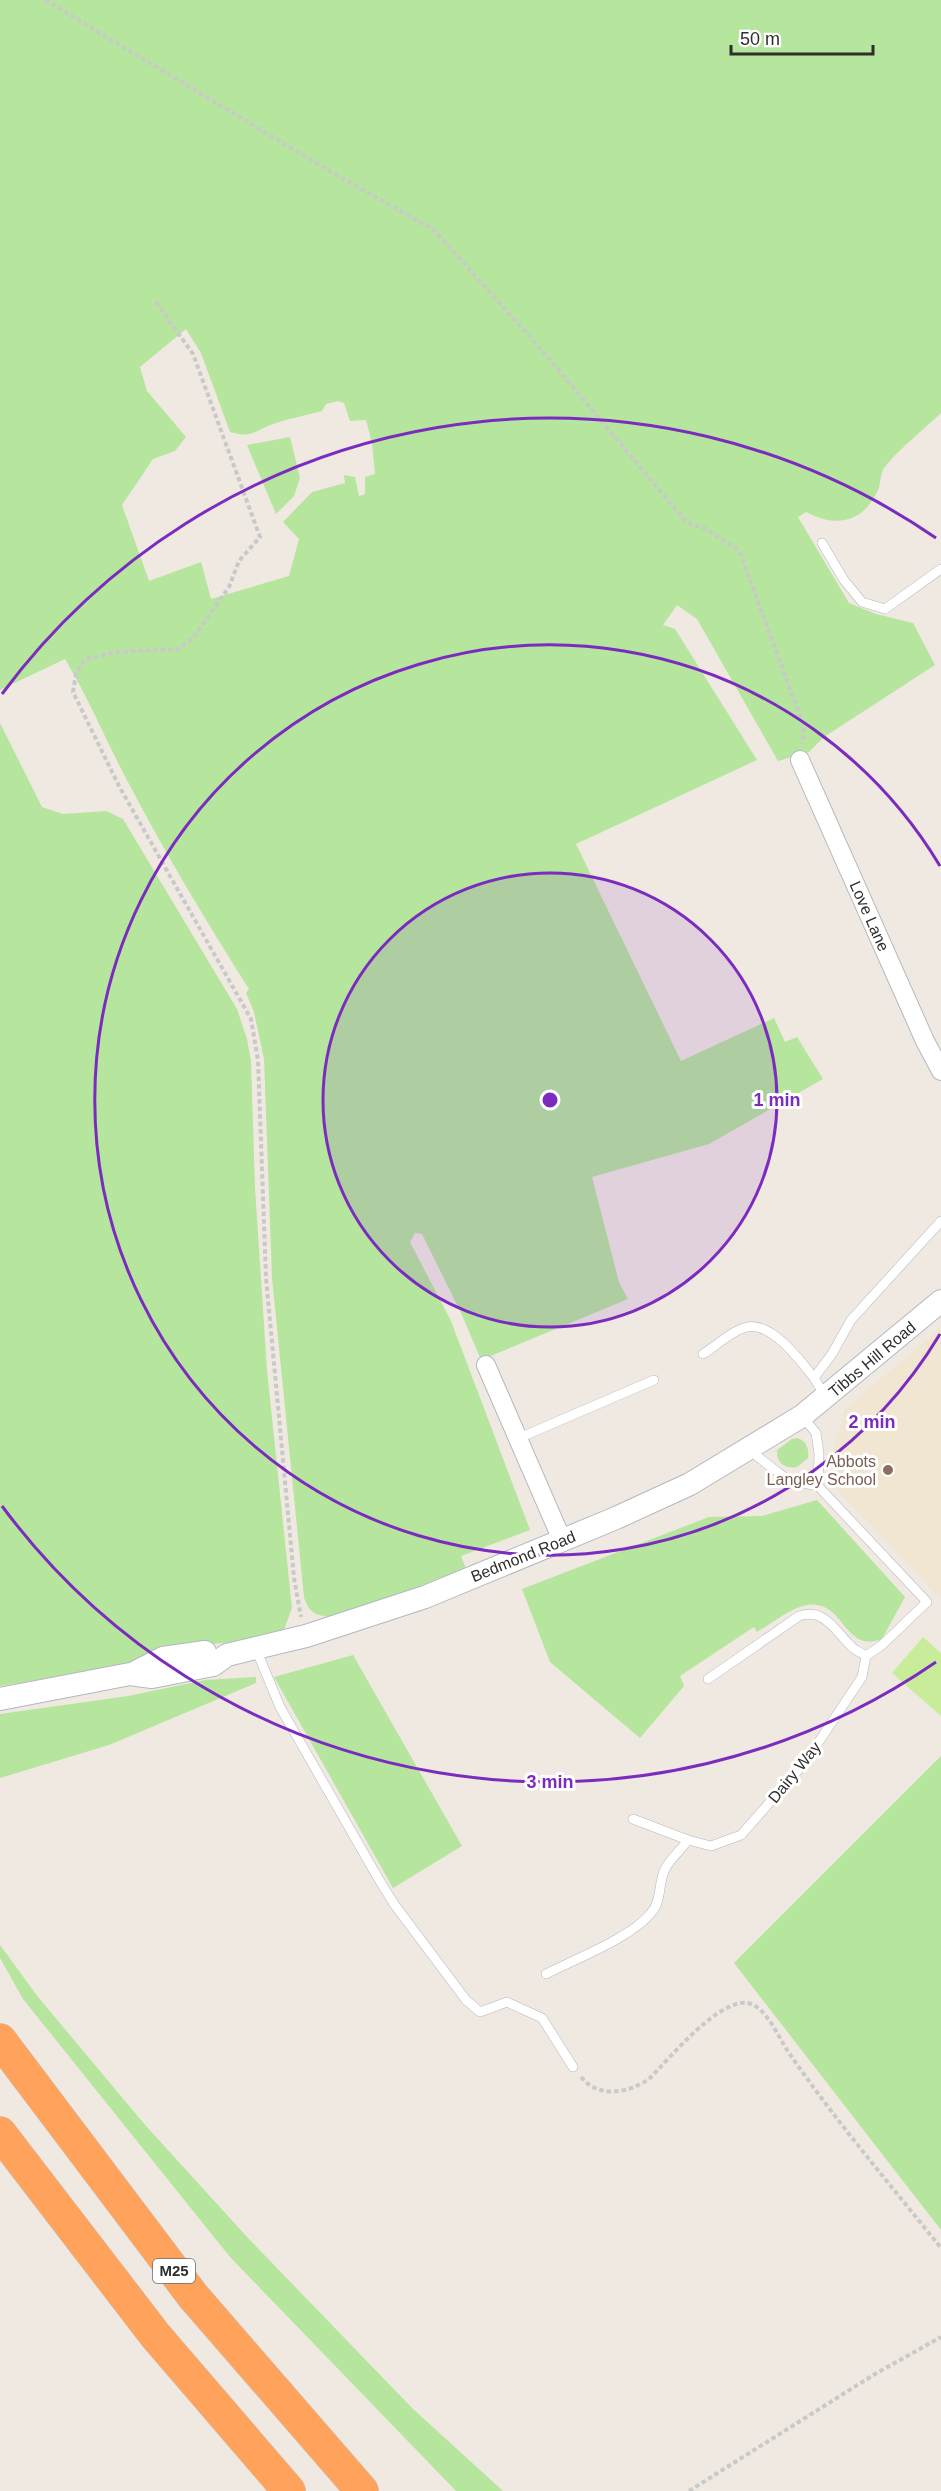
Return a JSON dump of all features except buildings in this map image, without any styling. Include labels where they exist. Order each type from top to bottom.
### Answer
[{"type":"highway","name":"M25","points":[[0,2040],[194,2296],[362,2491]]},
{"type":"highway","points":[[0,2133],[155,2335],[289,2491]]},
{"type":"street","name":"Love Lane","points":[[800,760],[925,1041],[941,1071]]},
{"type":"street","name":"Tibbs Hill Road","points":[[802,1416],[941,1301]]},
{"type":"street","points":[[486,1365],[562,1540]]},
{"type":"street","name":"Bedmond Road","points":[[0,1699],[130,1674],[152,1677],[213,1665],[227,1655],[306,1636],[425,1597],[690,1484],[802,1416]]},
{"type":"lane","points":[[822,543],[844,580],[862,602],[885,609],[941,568]]},
{"type":"lane","points":[[814,1378],[832,1354],[851,1320],[941,1221]]},
{"type":"lane","points":[[703,1354],[739,1330],[759,1327],[781,1340],[814,1378],[826,1398]]},
{"type":"lane","points":[[519,1438],[654,1380]]},
{"type":"lane","points":[[802,1416],[816,1433],[819,1454],[818,1486]]},
{"type":"lane","points":[[708,1679],[799,1616],[809,1613],[819,1615],[829,1622],[852,1647],[866,1656],[882,1645],[927,1602],[818,1486],[788,1480],[749,1450]]},
{"type":"lane","points":[[256,1649],[280,1707],[378,1878],[394,1904],[466,2000],[480,2012],[507,2002],[542,2018],[573,2067]]},
{"type":"lane","name":"Dairy Way","points":[[633,1818],[688,1840],[711,1846],[741,1835],[806,1761],[862,1677],[866,1656]]},
{"type":"lane","points":[[546,1974],[614,1940],[643,1922],[653,1912],[659,1898],[661,1879],[666,1866],[688,1840]]},
{"type":"path","points":[[45,0],[333,173],[434,230],[547,356],[687,523],[704,528],[739,550],[804,727],[800,760]]},
{"type":"path","points":[[156,302],[193,354],[260,537],[239,561],[229,587],[187,643],[179,649],[117,652],[85,659],[76,674],[74,692],[119,786],[251,1018],[258,1060],[266,1278],[273,1358],[294,1578],[306,1636]]},
{"type":"path","points":[[573,2067],[585,2082],[599,2090],[626,2091],[649,2079],[714,2014],[724,2007],[749,2002],[762,2012],[805,2075],[941,2248]]},
{"type":"path","points":[[689,2491],[865,2380],[941,2337]]},
{"type":"shaded area","name":"Abbots Langley School","points":[[941,1328],[941,1599],[838,1490],[833,1450],[845,1409]]},
{"type":"green space","points":[[0,0],[941,0],[941,413],[884,468],[878,490],[872,501],[857,516],[838,521],[817,517],[806,512],[798,517],[849,603],[876,614],[913,623],[935,665],[824,737],[809,752],[778,761],[697,619],[677,605],[663,625],[675,629],[757,760],[576,844],[681,1061],[774,1018],[785,1042],[797,1037],[823,1079],[709,1144],[592,1177],[619,1282],[628,1299],[481,1360],[462,1315],[422,1234],[415,1233],[410,1242],[451,1321],[530,1530],[461,1556],[467,1571],[332,1617],[321,1616],[310,1610],[304,1597],[272,1278],[264,1059],[254,1012],[246,993],[249,989],[156,835],[65,659],[0,690]],"holes":[[[186,329],[201,353],[230,432],[250,434],[269,425],[322,411],[326,404],[338,401],[344,403],[350,421],[366,420],[372,443],[375,474],[365,477],[365,494],[359,496],[355,477],[344,475],[345,483],[312,492],[283,522],[299,539],[289,576],[211,599],[201,562],[149,581],[122,505],[153,459],[175,451],[186,437],[147,391],[140,367]]]},
{"type":"green space","points":[[290,437],[300,478],[294,496],[276,514],[247,445]]},
{"type":"green space","points":[[0,723],[42,807],[63,814],[106,811],[123,819],[237,1009],[247,1039],[251,1061],[255,1188],[267,1370],[292,1608],[284,1630],[247,1641],[166,1648],[118,1668],[0,1686]]},
{"type":"green space","points":[[797,1438],[807,1446],[808,1458],[797,1467],[785,1466],[778,1458],[777,1450]]},
{"type":"green space","points":[[817,1500],[905,1597],[882,1639],[869,1642],[859,1639],[829,1610],[820,1605],[807,1605],[795,1609],[757,1632],[754,1627],[680,1676],[684,1686],[640,1738],[550,1662],[522,1589],[709,1517],[762,1516]]},
{"type":"green space","points":[[923,1637],[941,1653],[941,1716],[892,1673]]},
{"type":"green space","points":[[353,1655],[462,1846],[393,1888],[274,1677]]},
{"type":"green space","points":[[256,1677],[256,1683],[109,1745],[0,1778],[0,1714],[128,1696],[205,1680]]},
{"type":"green space","points":[[941,1756],[941,2230],[734,1963]]},
{"type":"green space","points":[[0,1945],[38,1997],[146,2126],[248,2238],[412,2408],[503,2491],[456,2491],[230,2257],[23,1999],[0,1958]]},
{"type":"place","name":"Abbots Langley School","points":[[888,1470]]}]
